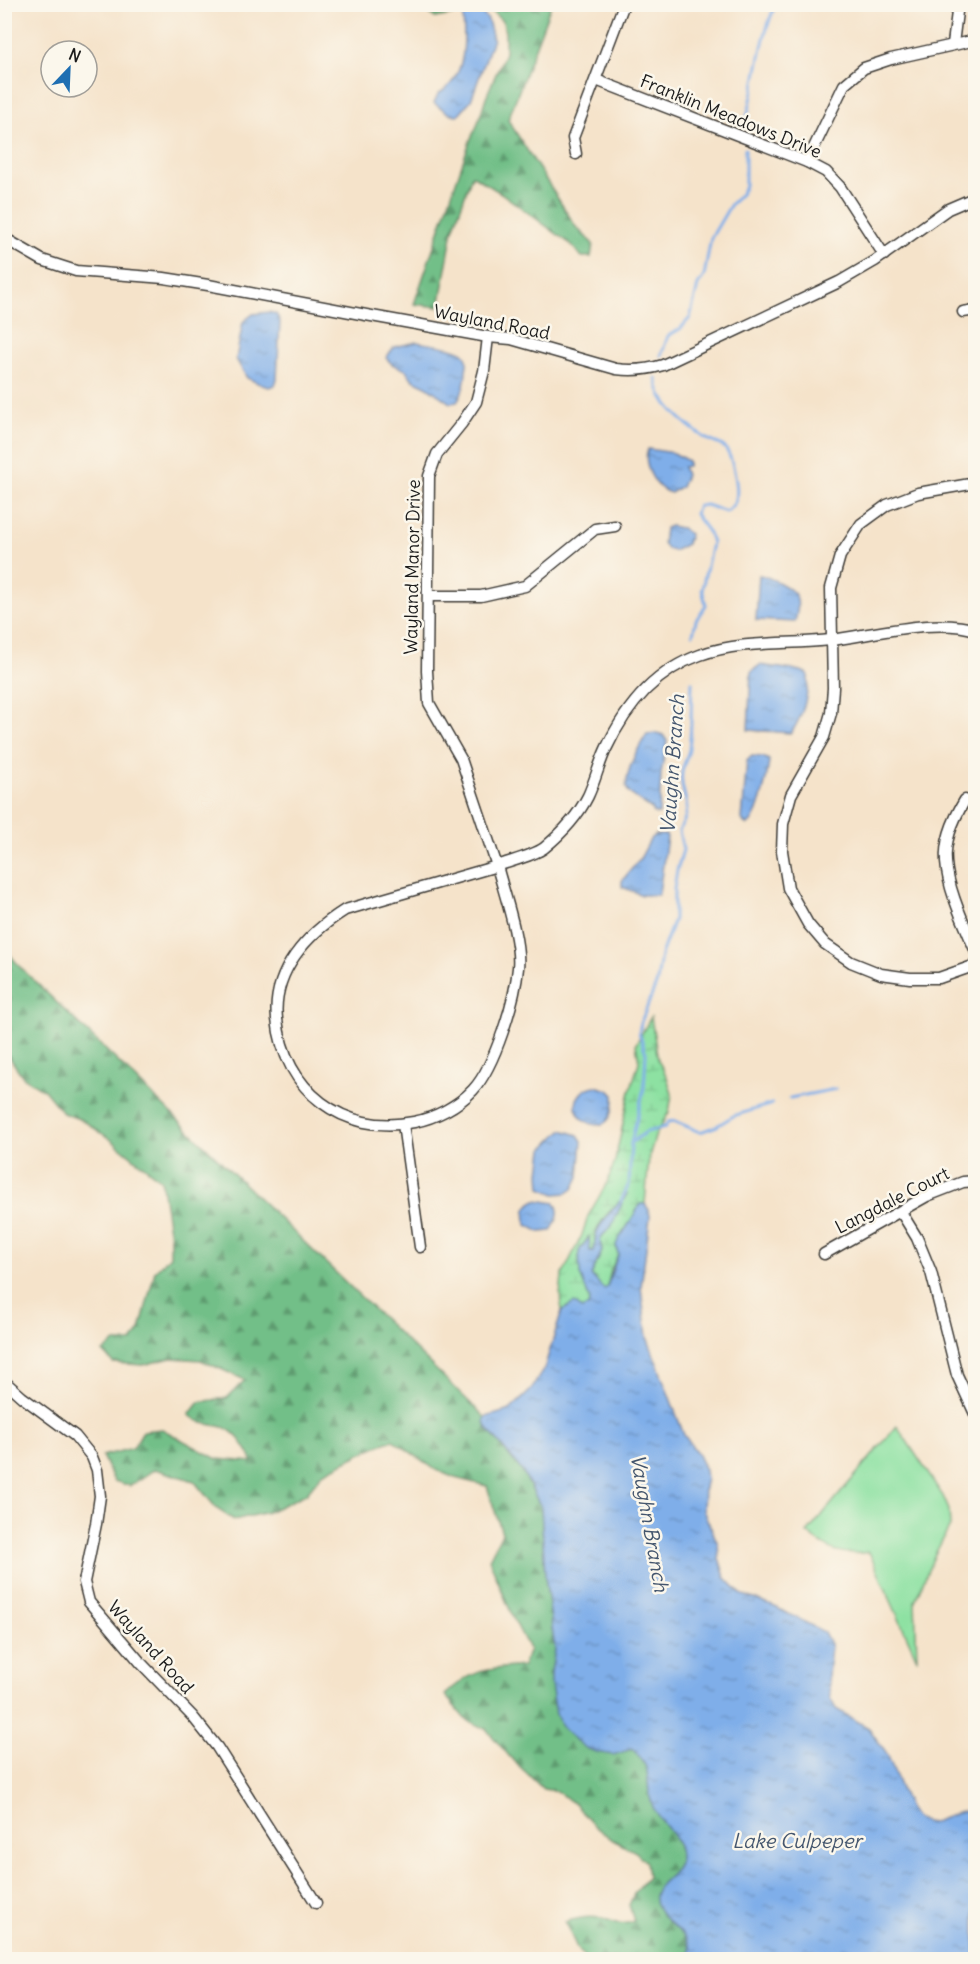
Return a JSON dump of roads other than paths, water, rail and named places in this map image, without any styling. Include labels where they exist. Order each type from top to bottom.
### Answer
[{"type":"street","points":[[576,154],[573,138],[624,4]]},
{"type":"street","points":[[953,44],[958,4]]},
{"type":"street","points":[[807,162],[844,85],[864,68],[891,59],[975,40]]},
{"type":"street","name":"Franklin Meadows Drive","points":[[596,80],[807,162],[826,172],[840,187],[884,255]]},
{"type":"street","name":"Wayland Road","points":[[4,238],[42,260],[76,271],[192,282],[359,314],[511,339],[616,369],[643,370],[667,363],[839,282],[884,255],[948,209],[975,198]]},
{"type":"street","points":[[963,312],[975,310]]},
{"type":"street","name":"Wayland Manor Drive","points":[[488,337],[484,371],[476,402],[436,454],[429,476],[427,671],[429,703],[460,759],[497,866],[512,920],[519,966],[511,1002],[497,1046],[473,1091],[438,1114],[404,1124],[380,1125],[360,1122],[343,1115],[313,1096],[302,1084],[284,1055],[278,1034],[276,1013],[279,987],[283,976],[298,949],[327,921],[345,910],[497,866],[542,849],[574,819],[588,796],[622,717],[644,691],[669,670],[698,655],[729,646],[831,640],[936,626],[975,630]]},
{"type":"street","points":[[975,483],[918,493],[887,505],[861,524],[840,556],[831,588],[831,713],[824,737],[790,795],[783,824],[782,851],[788,888],[808,924],[825,944],[851,962],[881,974],[910,978],[939,978],[975,965]]},
{"type":"street","points":[[429,596],[481,596],[525,586],[595,529],[615,526]]},
{"type":"street","points":[[966,800],[955,817],[949,837],[946,862],[953,892],[975,952]]},
{"type":"street","points":[[404,1124],[420,1247]]},
{"type":"street","name":"Langdale Court","points":[[824,1254],[927,1196],[963,1182],[975,1181]]},
{"type":"street","points":[[901,1212],[917,1238],[931,1272],[957,1375],[975,1416]]},
{"type":"street","name":"Wayland Road","points":[[4,1381],[75,1436],[94,1463],[100,1496],[85,1571],[84,1582],[89,1602],[141,1663],[193,1717],[216,1747],[315,1903]]},
{"type":"water","points":[[462,5],[476,5],[488,20],[493,39],[471,100],[458,115],[450,114],[434,103],[438,94],[448,87],[460,66],[464,42]]},
{"type":"water","points":[[269,312],[276,314],[280,321],[277,379],[275,385],[269,387],[247,378],[236,359],[243,322],[253,314]]},
{"type":"water","points":[[417,342],[458,350],[466,356],[465,383],[457,402],[450,403],[413,380],[406,370],[392,364],[386,358],[394,347]]},
{"type":"water","points":[[648,449],[674,453],[688,461],[688,466],[683,467],[686,475],[681,487],[671,493],[655,482],[648,469]]},
{"type":"water","points":[[670,526],[681,528],[690,534],[687,544],[674,551],[667,549],[663,544],[665,528]]},
{"type":"water","points":[[759,575],[778,582],[794,593],[798,602],[795,622],[756,620]]},
{"type":"water","points":[[760,665],[808,674],[804,705],[791,733],[748,730],[751,672]]},
{"type":"water","points":[[647,734],[663,735],[667,741],[661,773],[659,814],[653,813],[653,810],[629,793],[626,787],[630,766],[640,746]]},
{"type":"water","points":[[752,756],[769,760],[759,804],[748,825],[742,819],[747,760]]},
{"type":"water","points":[[655,835],[666,835],[667,837],[658,895],[642,895],[622,887],[622,881]]},
{"type":"water","points":[[595,1086],[609,1090],[614,1095],[612,1111],[607,1121],[600,1125],[591,1124],[584,1119],[578,1112],[576,1104],[582,1092]]},
{"type":"water","points":[[562,1130],[578,1135],[582,1141],[579,1177],[573,1189],[567,1193],[555,1194],[541,1188],[540,1173],[543,1149]]},
{"type":"water","name":"Lake Culpeper","points":[[627,1193],[611,1227],[602,1236],[600,1241],[602,1251],[591,1275],[604,1289],[607,1287],[618,1254],[616,1245],[618,1240],[640,1204],[645,1204],[650,1217],[641,1287],[647,1337],[684,1435],[697,1453],[705,1470],[703,1510],[718,1544],[719,1558],[725,1577],[741,1594],[775,1607],[824,1632],[831,1646],[828,1676],[830,1698],[836,1709],[869,1728],[888,1756],[909,1809],[916,1818],[931,1823],[975,1809],[975,1959],[688,1959],[690,1950],[688,1942],[663,1916],[655,1900],[657,1889],[677,1868],[680,1855],[676,1840],[653,1807],[644,1764],[632,1749],[613,1755],[586,1748],[561,1726],[556,1714],[551,1684],[555,1650],[545,1575],[541,1507],[523,1472],[484,1422],[486,1417],[510,1410],[530,1391],[544,1369],[562,1311],[574,1303],[582,1309],[588,1306],[590,1300],[580,1274],[579,1251],[589,1237],[590,1251],[593,1251],[600,1226]]},
{"type":"water","points":[[536,1200],[555,1203],[557,1207],[558,1217],[551,1231],[540,1232],[527,1225],[526,1210]]},
{"type":"waterway","name":"Vaughn Branch","points":[[744,127],[765,34],[776,4]]},
{"type":"waterway","name":"Vaughn Branch","points":[[661,356],[668,336],[680,329],[690,318],[698,285],[704,276],[711,238],[731,204],[742,193],[745,185],[745,149]]},
{"type":"waterway","name":"Vaughn Branch","points":[[656,378],[662,396],[674,412],[705,438],[725,448],[731,459],[735,475],[735,502],[726,512],[706,505],[698,506],[695,514],[709,533],[712,543],[702,589],[706,605],[696,620],[693,634]]},
{"type":"waterway","name":"Vaughn Branch","points":[[621,1201],[629,1184],[631,1143],[644,1088],[646,1053],[639,1033],[641,1022],[657,982],[661,955],[674,919],[674,889],[683,850],[679,831],[687,805],[681,781],[690,740],[692,682]]},
{"type":"waterway","points":[[790,1098],[836,1089]]},
{"type":"waterway","points":[[631,1143],[646,1132],[665,1127],[668,1122],[674,1121],[700,1132],[717,1126],[733,1116],[772,1104]]}]
